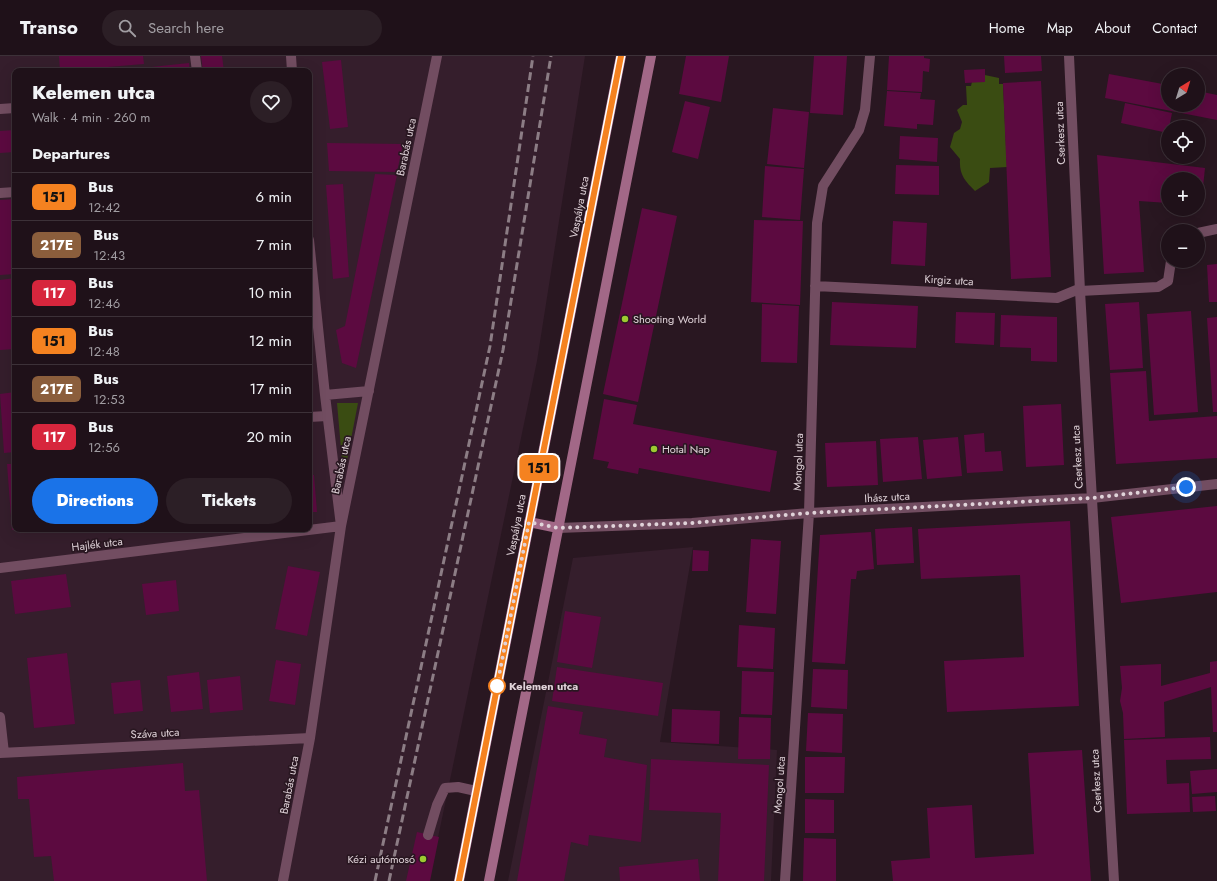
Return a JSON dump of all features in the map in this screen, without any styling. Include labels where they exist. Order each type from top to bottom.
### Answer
[{"type":"main road","name":"Vaspálya utca","points":[[459,881],[621,56]]},
{"type":"main road","points":[[489,881],[651,56]]},
{"type":"main road","points":[[529,522],[558,528]]},
{"type":"street","points":[[195,56],[197,68]]},
{"type":"street","points":[[291,56],[292,68]]},
{"type":"street","name":"Barabás utca","points":[[283,881],[310,738],[341,526],[437,56]]},
{"type":"street","name":"Mongol utca","points":[[785,881],[809,513],[817,223],[823,186],[859,130],[864,110],[870,56]]},
{"type":"street","name":"Cserkesz utca","points":[[1070,56],[1080,290],[1114,881]]},
{"type":"street","points":[[0,109],[12,108]]},
{"type":"street","points":[[0,193],[12,192]]},
{"type":"street","points":[[1205,232],[1217,229]]},
{"type":"street","name":"Kirgiz utca","points":[[815,286],[1057,298],[1080,290],[1158,287],[1168,282],[1170,268]]},
{"type":"street","points":[[312,311],[341,526]]},
{"type":"street","points":[[324,395],[368,391]]},
{"type":"street","points":[[312,417],[327,416]]},
{"type":"street","name":"Ihász utca","points":[[558,528],[692,523],[809,513],[1092,498],[1217,484]]},
{"type":"street","name":"Hajlék utca","points":[[312,530],[341,526]]},
{"type":"street","name":"Hajlék utca","points":[[0,568],[292,532]]},
{"type":"street","points":[[0,717],[2,753]]},
{"type":"street","name":"Száva utca","points":[[2,753],[310,738]]},
{"type":"street","points":[[428,835],[437,804],[445,788],[458,787],[476,791]]},
{"type":"shaded area","points":[[0,56],[585,56],[537,361],[429,881],[0,881]]},
{"type":"shaded area","points":[[693,547],[660,742],[777,750],[771,881],[508,881],[573,558]]},
{"type":"green space","points":[[980,74],[999,78],[999,84],[1003,84],[1007,167],[990,168],[989,182],[975,191],[963,177],[960,159],[950,147],[954,133],[960,129],[962,122],[957,110],[963,105],[967,105],[966,86],[971,86],[973,77]]},
{"type":"green space","points":[[337,403],[358,403],[347,460],[342,460]]},
{"type":"building","points":[[59,56],[143,56],[144,64],[96,68],[60,68]]},
{"type":"building","points":[[201,56],[222,56],[224,68],[203,68]]},
{"type":"building","points":[[686,56],[729,56],[721,102],[679,94]]},
{"type":"building","points":[[814,56],[847,56],[843,115],[810,113]]},
{"type":"building","points":[[889,56],[924,56],[924,58],[930,59],[929,72],[923,71],[922,92],[887,90]]},
{"type":"building","points":[[1004,56],[1041,56],[1042,71],[1005,73]]},
{"type":"building","points":[[341,60],[348,127],[330,129],[322,62]]},
{"type":"building","points":[[189,63],[190,68],[142,68]]},
{"type":"building","points":[[985,69],[985,82],[965,83],[964,70]]},
{"type":"building","points":[[1109,74],[1161,84],[1161,109],[1105,98]]},
{"type":"building","points":[[1041,81],[1051,277],[1011,279],[1003,83]]},
{"type":"building","points":[[887,91],[921,93],[920,99],[935,100],[933,125],[917,124],[917,129],[884,126]]},
{"type":"building","points":[[1205,92],[1217,95],[1217,120],[1176,112],[1205,112]]},
{"type":"building","points":[[685,101],[710,107],[698,159],[672,152]]},
{"type":"building","points":[[1125,103],[1161,111],[1161,112],[1172,113],[1171,120],[1161,120],[1161,132],[1121,123]]},
{"type":"building","points":[[773,108],[809,112],[804,168],[767,164]]},
{"type":"building","points":[[12,130],[12,152],[0,153],[0,131]]},
{"type":"building","points":[[900,136],[938,138],[937,162],[899,159]]},
{"type":"building","points":[[327,143],[403,144],[397,172],[329,171]]},
{"type":"building","points":[[1097,155],[1161,163],[1161,164],[1205,168],[1205,172],[1161,172],[1161,203],[1139,201],[1144,272],[1104,274]]},
{"type":"building","points":[[896,165],[939,166],[939,195],[895,194]]},
{"type":"building","points":[[765,166],[804,169],[800,220],[762,217]]},
{"type":"building","points":[[375,174],[397,175],[356,368],[342,363],[336,330],[345,326]]},
{"type":"building","points":[[343,184],[349,277],[333,279],[326,185]]},
{"type":"building","points":[[12,199],[12,274],[0,275],[0,200]]},
{"type":"building","points":[[642,208],[677,216],[638,402],[603,394]]},
{"type":"building","points":[[754,220],[803,221],[800,305],[751,302]]},
{"type":"building","points":[[893,221],[927,223],[925,266],[891,264]]},
{"type":"building","points":[[1217,264],[1217,302],[1209,302],[1207,265]]},
{"type":"building","points":[[12,278],[12,349],[0,350],[0,280]]},
{"type":"building","points":[[832,302],[918,306],[916,348],[830,345]]},
{"type":"building","points":[[1139,302],[1143,368],[1110,370],[1105,304]]},
{"type":"building","points":[[762,304],[799,306],[797,363],[761,362]]},
{"type":"building","points":[[1191,311],[1198,412],[1154,415],[1147,314]]},
{"type":"building","points":[[956,312],[995,313],[994,345],[955,343]]},
{"type":"building","points":[[1001,315],[1057,317],[1057,362],[1031,361],[1031,348],[1000,347]]},
{"type":"building","points":[[1217,317],[1217,412],[1213,412],[1207,318]]},
{"type":"building","points":[[1146,371],[1149,421],[1217,416],[1217,458],[1116,464],[1110,373]]},
{"type":"building","points":[[12,392],[12,452],[4,453],[0,394]]},
{"type":"building","points":[[604,399],[637,405],[633,424],[777,451],[770,492],[639,468],[638,474],[607,468],[609,462],[593,459]]},
{"type":"building","points":[[1061,404],[1064,465],[1026,467],[1023,406]]},
{"type":"building","points":[[984,433],[985,452],[1001,451],[1003,471],[967,473],[964,435]]},
{"type":"building","points":[[918,437],[922,479],[883,482],[880,439]]},
{"type":"building","points":[[958,437],[962,476],[927,479],[923,440]]},
{"type":"building","points":[[876,441],[878,485],[827,487],[825,443]]},
{"type":"building","points":[[7,464],[12,464],[12,530]]},
{"type":"building","points":[[312,475],[314,475],[317,512],[312,512]]},
{"type":"building","points":[[1217,506],[1217,592],[1121,603],[1111,517]]},
{"type":"building","points":[[1070,521],[1079,706],[947,712],[944,661],[1024,657],[1020,575],[921,579],[918,529]]},
{"type":"building","points":[[912,527],[914,563],[877,565],[875,529]]},
{"type":"building","points":[[871,532],[874,569],[857,571],[856,579],[851,579],[845,664],[812,662],[820,535]]},
{"type":"building","points":[[751,539],[781,541],[776,614],[746,612]]},
{"type":"building","points":[[693,550],[709,551],[708,571],[692,571]]},
{"type":"building","points":[[288,566],[320,572],[307,636],[275,629]]},
{"type":"building","points":[[66,574],[71,607],[15,614],[11,581]]},
{"type":"building","points":[[176,580],[179,611],[146,615],[142,584]]},
{"type":"building","points":[[565,611],[601,617],[592,668],[557,662]]},
{"type":"building","points":[[739,625],[775,628],[773,669],[737,667]]},
{"type":"building","points":[[67,653],[75,724],[34,728],[27,658]]},
{"type":"building","points":[[276,660],[301,664],[295,705],[269,701]]},
{"type":"building","points":[[1217,661],[1217,732],[1213,732],[1211,687],[1164,702],[1165,737],[1124,739],[1123,713],[1120,701],[1122,688],[1120,666],[1161,664],[1161,686],[1210,673],[1210,662]]},
{"type":"building","points":[[557,667],[663,683],[658,716],[552,701]]},
{"type":"building","points":[[813,669],[848,670],[847,709],[811,707]]},
{"type":"building","points":[[742,671],[774,672],[772,715],[741,714]]},
{"type":"building","points":[[199,672],[203,709],[171,712],[167,676]]},
{"type":"building","points":[[240,676],[243,710],[210,713],[207,680]]},
{"type":"building","points":[[140,680],[143,711],[114,714],[111,683]]},
{"type":"building","points":[[548,706],[583,712],[579,734],[607,739],[604,757],[647,765],[641,842],[589,835],[588,846],[571,842],[564,881],[517,881]]},
{"type":"building","points":[[672,709],[720,711],[719,744],[671,742]]},
{"type":"building","points":[[808,713],[843,714],[842,753],[806,751]]},
{"type":"building","points":[[739,717],[771,718],[770,759],[738,759]]},
{"type":"building","points":[[1210,737],[1211,759],[1166,760],[1167,784],[1189,783],[1190,812],[1127,814],[1124,740]]},
{"type":"building","points":[[1082,750],[1091,881],[893,881],[891,861],[930,858],[927,808],[972,805],[975,858],[1034,854],[1028,753]]},
{"type":"building","points":[[805,757],[845,757],[844,793],[805,793]]},
{"type":"building","points":[[651,759],[769,765],[764,881],[718,881],[721,813],[649,810]]},
{"type":"building","points":[[183,763],[185,791],[199,790],[207,881],[54,881],[51,856],[34,857],[29,799],[18,799],[17,777]]},
{"type":"building","points":[[1217,769],[1217,792],[1192,794],[1190,771]]},
{"type":"building","points":[[1215,796],[1216,811],[1193,812],[1192,797]]},
{"type":"building","points":[[805,799],[834,800],[834,833],[805,833]]},
{"type":"building","name":"Kézi autómosó","points":[[417,832],[439,837],[430,881],[406,881]]},
{"type":"building","points":[[804,838],[836,839],[836,881],[803,881]]},
{"type":"building","points":[[698,859],[700,881],[620,881],[619,867]]},
{"type":"railway","points":[[375,881],[490,346],[533,56]]},
{"type":"railway","points":[[389,881],[503,350],[551,56]]},
{"type":"bus line","name":"151","points":[[459,881],[621,56]]},
{"type":"place","name":"Shooting World","points":[[625,319]]},
{"type":"place","name":"Hotal Nap","points":[[654,449]]},
{"type":"place","name":"Kelemen utca","points":[[497,686]]},
{"type":"place","name":"Kézi autómosó","points":[[423,859]]},
{"type":"route","points":[[497,686],[529,522],[558,528],[692,523],[809,513],[1092,498],[1186,487]]}]
